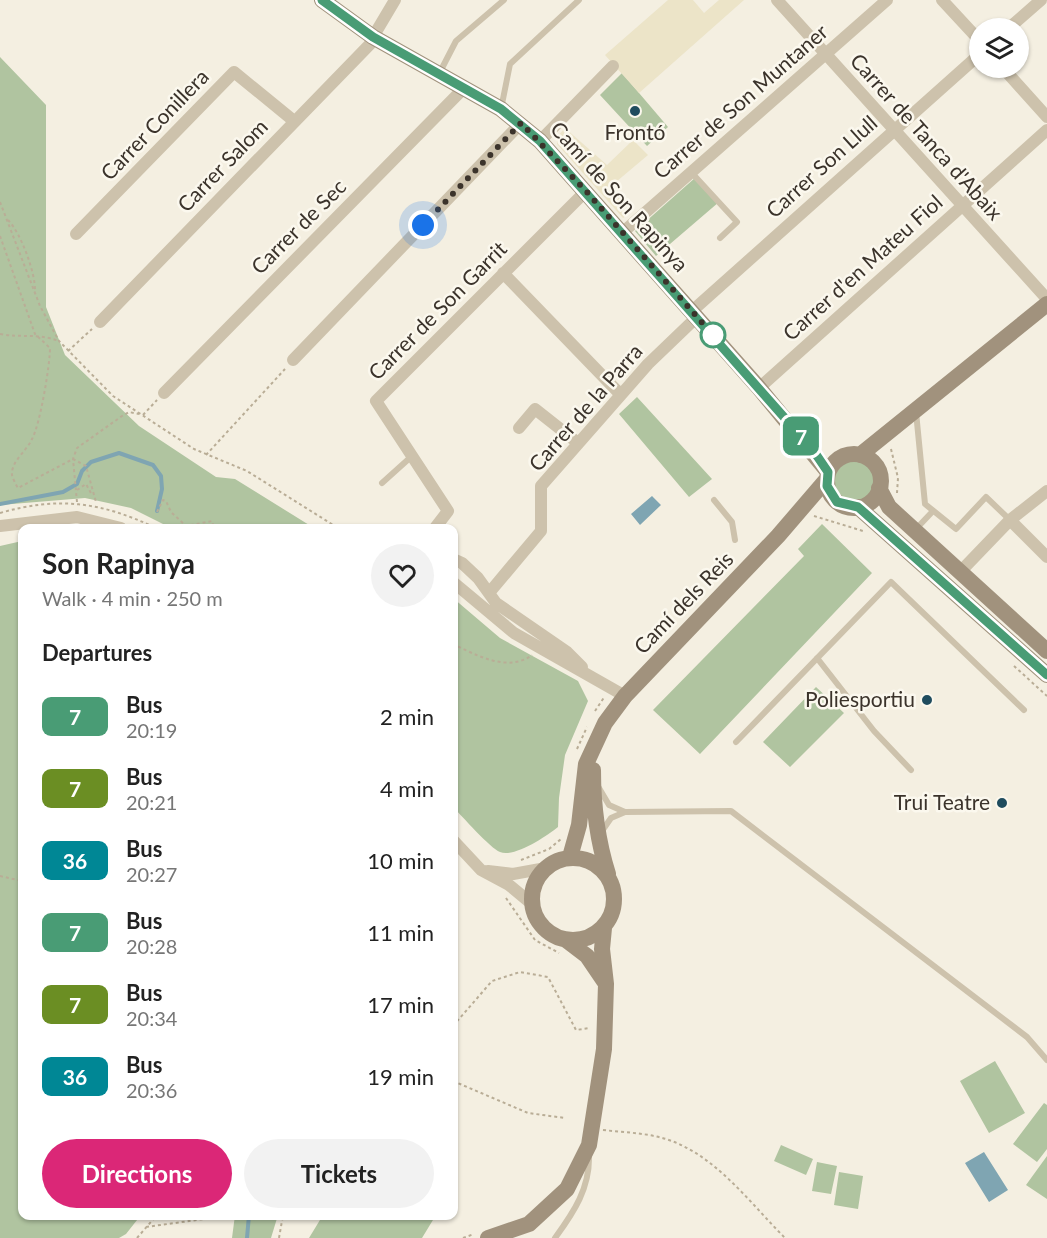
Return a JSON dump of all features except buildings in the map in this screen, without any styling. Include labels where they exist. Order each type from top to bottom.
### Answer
[{"type":"street","name":"Camí de Son Rapinya","points":[[322,0],[375,37],[501,109],[521,123],[586,191],[759,388],[813,450],[828,475]]},
{"type":"street","name":"Carrer Salom","points":[[100,322],[375,37],[395,0]]},
{"type":"street","name":"Carrer de Tanca d'Abaix","points":[[777,0],[1047,299]]},
{"type":"street","name":"Carrer de Son Muntaner","points":[[622,233],[887,0]]},
{"type":"street","points":[[942,0],[969,29]]},
{"type":"street","points":[[1020,18],[1041,0]]},
{"type":"street","name":"Carrer Son Llull","points":[[694,314],[894,129],[969,64]]},
{"type":"street","points":[[540,141],[613,66]]},
{"type":"street","name":"Carrer Conillera","points":[[76,234],[234,72],[294,121]]},
{"type":"street","points":[[1012,78],[1047,117]]},
{"type":"street","name":"Carrer de Sec","points":[[164,393],[463,89]]},
{"type":"street","points":[[293,360],[521,123]]},
{"type":"street","name":"Carrer d'en Mateu Fiol","points":[[759,388],[1047,130]]},
{"type":"street","name":"Carrer de Son Garrit","points":[[438,524],[448,511],[376,401],[586,191]]},
{"type":"street","points":[[503,273],[621,395]]},
{"type":"street","points":[[813,450],[842,457],[860,455],[886,440],[915,409],[1047,304]]},
{"type":"street","name":"Carrer de la Parra","points":[[489,593],[541,531],[542,486],[694,314]]},
{"type":"street","points":[[519,428],[535,409],[578,443]]},
{"type":"street","points":[[858,507],[871,501],[879,488],[880,481],[876,466],[886,440]]},
{"type":"street","points":[[860,455],[876,466]]},
{"type":"street","points":[[837,502],[831,495],[828,475],[842,457]]},
{"type":"street","name":"Camí dels Reis","points":[[570,857],[579,825],[586,764],[595,742],[625,696],[811,499],[828,475]]},
{"type":"street","points":[[879,488],[889,507],[1047,651]]},
{"type":"street","points":[[961,571],[1010,520],[1047,490]]},
{"type":"street","points":[[811,499],[858,507],[1047,675]]},
{"type":"street","points":[[0,526],[76,517],[105,524]]},
{"type":"street","points":[[1010,520],[1047,556]]},
{"type":"street","points":[[458,561],[478,579],[496,603],[567,652],[590,676]]},
{"type":"street","points":[[458,586],[514,633],[625,696]]},
{"type":"street","name":"Camí dels Reis","points":[[595,742],[592,769],[593,811],[598,842],[608,875]]},
{"type":"street","points":[[458,845],[481,870],[509,885],[532,904]]},
{"type":"street","points":[[566,948],[592,936],[603,928],[612,916],[615,902],[614,888],[608,875],[597,864],[584,858],[570,857],[557,860],[546,868],[537,878],[532,891],[532,904],[543,928],[566,948],[587,956],[606,984]]},
{"type":"street","points":[[481,870],[513,874],[546,868]]},
{"type":"street","points":[[485,1234],[529,1224],[567,1189],[590,1137],[604,1049],[606,984],[602,949],[603,928]]},
{"type":"lane","points":[[439,75],[456,41],[504,0]]},
{"type":"lane","points":[[501,109],[510,64],[579,0]]},
{"type":"lane","points":[[691,172],[737,222],[720,238]]},
{"type":"lane","points":[[915,409],[925,504],[956,530],[986,497],[1010,520]]},
{"type":"lane","points":[[382,483],[412,456]]},
{"type":"lane","points":[[714,500],[732,522],[735,540]]},
{"type":"lane","points":[[914,531],[933,511]]},
{"type":"lane","points":[[736,742],[891,582],[1024,710]]},
{"type":"lane","points":[[817,658],[874,731],[911,770]]},
{"type":"lane","points":[[592,769],[609,805],[625,812]]},
{"type":"lane","points":[[598,842],[604,826],[611,818],[625,812],[731,812],[1027,1037],[1047,1060]]},
{"type":"lane","points":[[555,1238],[580,1202],[587,1184],[590,1169],[590,1137]]},
{"type":"path","points":[[0,202],[35,295],[59,341],[113,396],[206,455],[247,471],[332,524]]},
{"type":"path","points":[[6,218],[15,227],[33,273],[35,295]]},
{"type":"path","points":[[0,236],[35,334],[50,348],[50,362],[33,439],[15,462],[12,475],[18,488],[73,459]]},
{"type":"path","points":[[68,351],[100,322]]},
{"type":"path","points":[[0,334],[12,336],[35,334],[59,341]]},
{"type":"path","points":[[206,455],[293,360]]},
{"type":"path","points":[[143,415],[164,393]]},
{"type":"path","points":[[76,517],[77,490],[73,459],[77,448],[129,412],[143,415]]},
{"type":"path","points":[[886,440],[898,478],[897,499],[889,507]]},
{"type":"path","points":[[73,459],[86,466],[95,501],[86,484],[77,490]]},
{"type":"path","points":[[157,512],[163,500],[166,501],[171,512],[184,524]]},
{"type":"path","points":[[196,524],[212,521],[213,524]]},
{"type":"path","points":[[458,646],[477,655],[509,663],[524,661],[540,649]]},
{"type":"path","points":[[1007,660],[1047,696]]},
{"type":"path","points":[[0,876],[18,880]]},
{"type":"path","points":[[509,885],[502,894],[535,940],[566,948]]},
{"type":"path","points":[[458,1020],[492,981],[520,972],[549,977],[576,1030],[605,1025]]},
{"type":"path","points":[[458,1083],[528,1113],[565,1118]]},
{"type":"path","points":[[590,1137],[649,1134],[681,1144],[708,1161],[785,1238]]},
{"type":"path","points":[[137,1238],[152,1220]]},
{"type":"path","points":[[146,1227],[197,1220]]},
{"type":"path","points":[[279,1238],[282,1220]]},
{"type":"path","points":[[463,1238],[485,1234]]},
{"type":"green space","points":[[0,57],[46,105],[46,307],[65,355],[139,426],[216,477],[235,479],[308,524],[163,524],[131,508],[85,498],[0,505]]},
{"type":"green space","name":"Frontó","points":[[622,73],[668,127],[647,146],[600,95]]},
{"type":"green space","points":[[696,177],[719,202],[656,256],[635,231]]},
{"type":"green space","points":[[637,397],[712,479],[689,497],[619,414]]},
{"type":"green space","points":[[855,461],[870,467],[876,482],[870,497],[855,503],[840,497],[834,482],[840,467]]},
{"type":"green space","points":[[822,524],[872,573],[700,754],[653,710],[804,556],[798,549]]},
{"type":"green space","points":[[18,542],[18,1220],[137,1220],[126,1234],[119,1238],[0,1238],[0,546]]},
{"type":"green space","points":[[458,602],[500,638],[578,681],[588,701],[565,755],[559,798],[558,827],[539,840],[513,852],[500,852],[458,812]]},
{"type":"green space","points":[[816,687],[844,713],[790,767],[763,742]]},
{"type":"green space","points":[[995,1061],[1025,1113],[989,1133],[960,1081]]},
{"type":"green space","points":[[1044,1103],[1047,1105],[1047,1149],[1037,1162],[1013,1144]]},
{"type":"green space","points":[[781,1145],[813,1159],[806,1175],[774,1161]]},
{"type":"green space","points":[[1047,1156],[1047,1199],[1026,1185]]},
{"type":"green space","points":[[817,1162],[837,1166],[831,1194],[812,1191]]},
{"type":"green space","points":[[839,1172],[863,1176],[858,1209],[834,1205]]},
{"type":"green space","points":[[234,1220],[276,1220],[271,1238],[232,1238]]},
{"type":"green space","points":[[320,1220],[433,1220],[422,1238],[309,1238]]},
{"type":"shaded area","points":[[668,0],[693,0],[704,13],[719,0],[744,0],[639,93],[605,55]]},
{"type":"shaded area","points":[[565,128],[607,165],[633,140],[648,155],[610,187],[631,212],[623,218],[557,144],[557,137]]},
{"type":"water","points":[[652,496],[661,505],[640,525],[631,514]]},
{"type":"water","points":[[984,1152],[1008,1190],[989,1202],[965,1163]]},
{"type":"waterway","points":[[0,504],[63,492],[77,484],[82,471],[91,462],[119,453],[153,465],[161,476],[162,489],[157,511]]},
{"type":"waterway","points":[[247,1238],[249,1220]]},
{"type":"bus line","name":"7","points":[[322,0],[373,37],[501,109],[521,123],[586,191],[813,450],[828,472],[827,486],[837,502],[858,507],[1047,675]]},
{"type":"place","name":"Frontó","points":[[635,111]]},
{"type":"place","name":"Poliesportiu","points":[[927,700]]},
{"type":"place","name":"Trui Teatre","points":[[1002,803]]},
{"type":"route","points":[[423,225],[521,123],[586,191],[713,335]]}]
